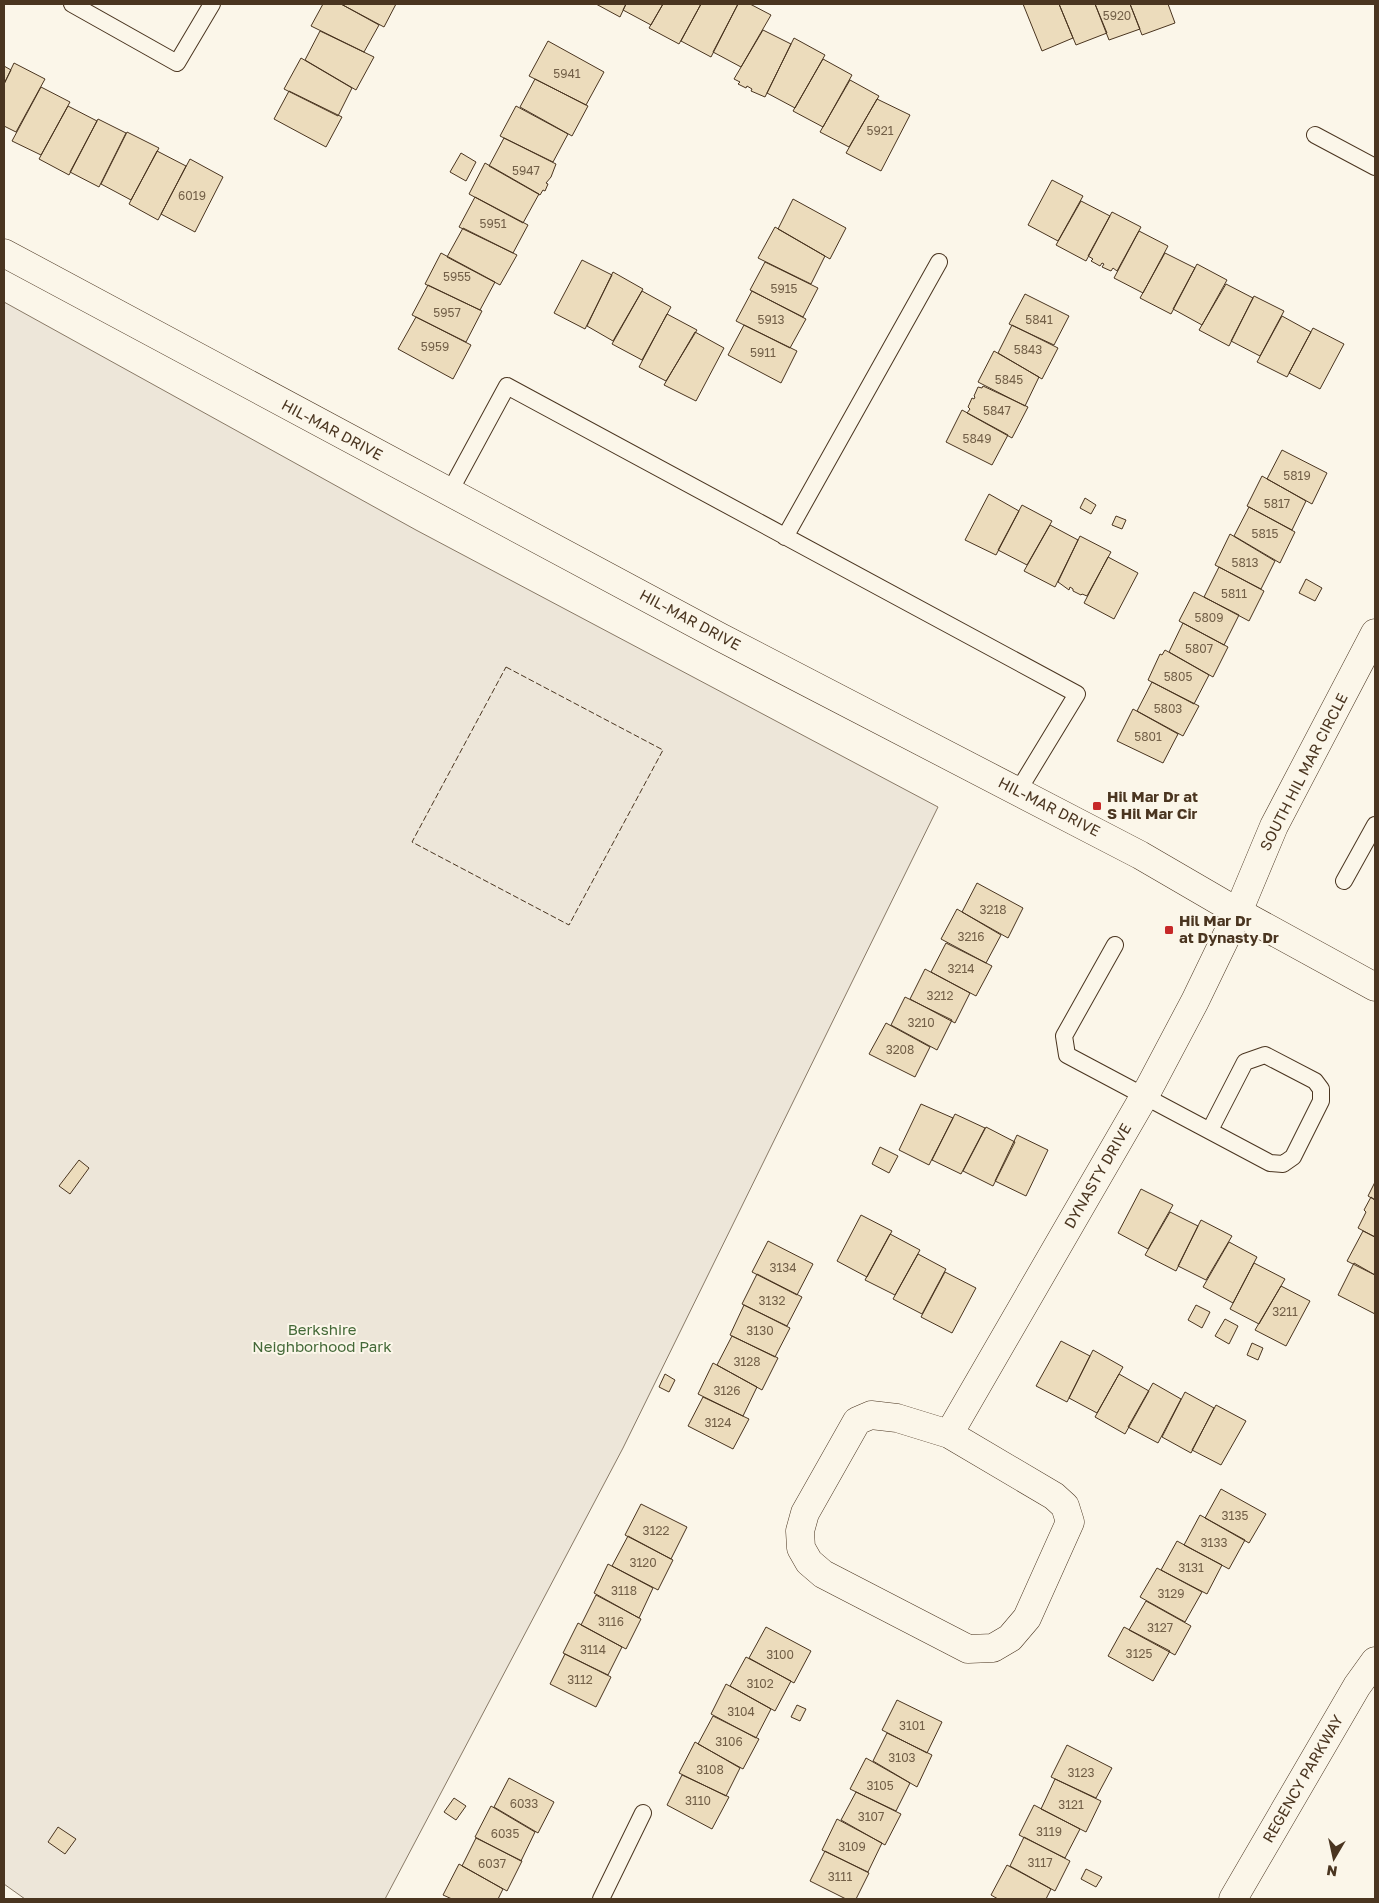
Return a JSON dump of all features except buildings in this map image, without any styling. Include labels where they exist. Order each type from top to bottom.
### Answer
[{"type":"street","name":"HIL-MAR DRIVE","points":[[4,253],[449,493],[1140,855],[1375,988]]},
{"type":"street","name":"SOUTH HIL MAR CIRCLE","points":[[1238,912],[1274,826],[1375,633]]},
{"type":"street","name":"DYNASTY DRIVE","points":[[949,1434],[1144,1097],[1195,1000],[1238,912]]},
{"type":"street","points":[[871,1415],[898,1418],[949,1434],[1054,1496],[1065,1506],[1070,1522],[1027,1618],[1010,1638],[993,1648],[968,1650],[823,1574],[809,1562],[801,1548],[800,1531],[805,1513],[857,1421],[871,1415]]},
{"type":"street","name":"REGENCY PARKWAY","points":[[1233,1899],[1357,1686],[1375,1661]]},
{"type":"lane","points":[[72,4],[177,62],[212,4]]},
{"type":"lane","points":[[1315,135],[1375,168]]},
{"type":"lane","points":[[786,537],[939,262]]},
{"type":"lane","points":[[449,493],[508,386],[1077,694],[1018,791]]},
{"type":"lane","points":[[1344,881],[1375,825]]},
{"type":"lane","points":[[1115,945],[1064,1036],[1067,1055],[1270,1163],[1283,1164],[1293,1157],[1321,1101],[1321,1089],[1316,1081],[1265,1055],[1254,1058],[1245,1062],[1210,1130]]},
{"type":"lane","points":[[600,1899],[643,1813]]},
{"type":"green space","name":"Berkshire Neighborhood Park","points":[[4,302],[416,530],[938,807],[623,1448],[385,1899],[25,1899],[4,1884]]},
{"type":"fence","points":[[506,667],[663,750],[569,925],[412,842],[506,667]]},
{"type":"place","name":"Hil Mar Dr at S Hil Mar Cir","points":[[1097,806]]},
{"type":"place","name":"Hil Mar Dr at Dynasty Dr","points":[[1169,930]]}]
